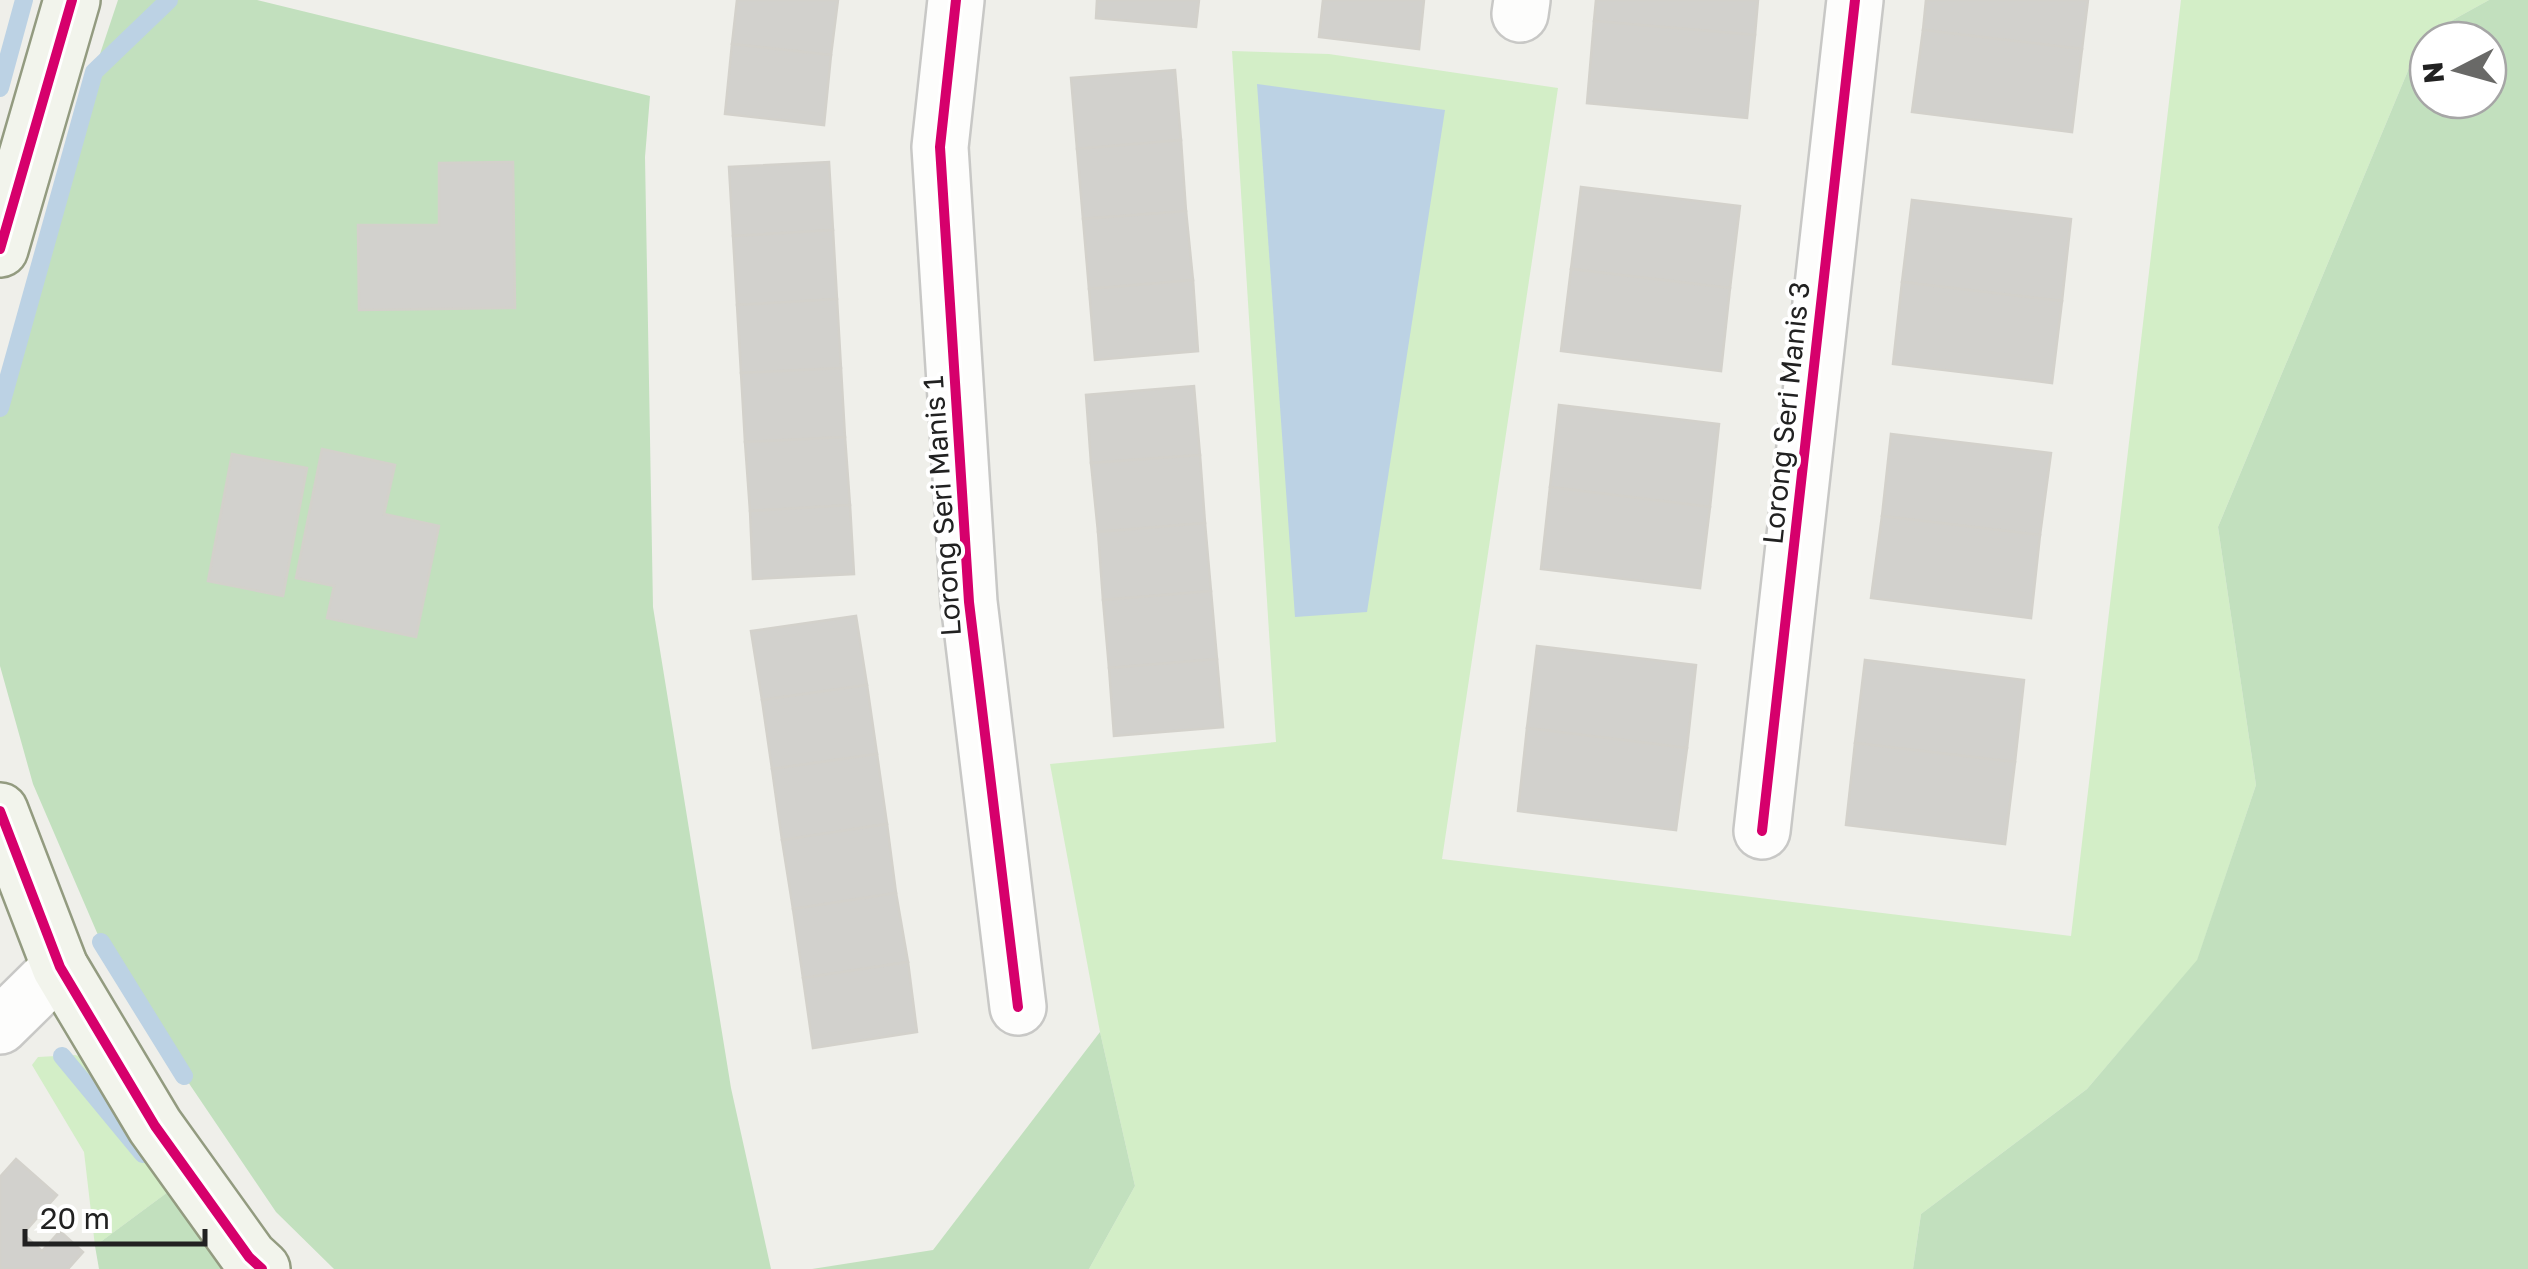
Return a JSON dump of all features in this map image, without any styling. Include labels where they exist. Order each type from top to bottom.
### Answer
[{"type":"street","points":[[0,249],[72,0]]},
{"type":"street","name":"Lorong Seri Manis 1","points":[[956,0],[940,147],[969,602],[1018,1007]]},
{"type":"street","name":"Lorong Seri Manis 3","points":[[1762,831],[1855,0]]},
{"type":"street","points":[[0,811],[60,967],[156,1126],[248,1257],[262,1269]]},
{"type":"street","points":[[0,1026],[60,967]]},
{"type":"green space","points":[[118,0],[257,0],[650,96],[645,157],[653,607],[731,1088],[771,1269],[334,1269],[276,1212],[184,1076],[101,942],[33,784],[0,666],[0,408],[94,72]]},
{"type":"green space","points":[[2181,0],[2489,0],[2453,20],[2408,20],[2408,71],[2218,527],[2256,785],[2197,961],[2087,1089],[1921,1214],[1913,1269],[1089,1269],[1135,1186],[1100,1032],[1050,764],[1276,742],[1232,51],[1329,54],[1558,88],[1442,859],[2071,936]]},
{"type":"green space","points":[[2489,0],[2528,0],[2528,1269],[1913,1269],[1921,1214],[2087,1089],[2197,960],[2256,785],[2218,527],[2408,71],[2408,120],[2508,120],[2508,20],[2453,20]]},
{"type":"green space","points":[[1100,1032],[1135,1186],[1089,1269],[812,1269],[933,1250]]},
{"type":"green space","points":[[75,1055],[91,1059],[176,1186],[95,1246],[84,1152],[32,1065],[38,1057]]},
{"type":"green space","points":[[176,1186],[244,1269],[99,1269],[95,1246]]},
{"type":"water","points":[[1257,84],[1445,110],[1367,612],[1295,617]]},
{"type":"building","points":[[737,0],[838,0],[831,55],[732,44]]},
{"type":"building","points":[[1097,0],[1199,0],[1196,27],[1096,18]]},
{"type":"building","points":[[1323,0],[1424,0],[1419,49],[1319,37]]},
{"type":"building","points":[[1596,0],[1758,0],[1755,35],[1594,21]]},
{"type":"building","points":[[1926,0],[2088,0],[2082,49],[1923,30]]},
{"type":"building","points":[[1594,21],[1755,35],[1747,118],[1587,103]]},
{"type":"building","points":[[1923,30],[2082,49],[2072,132],[1912,112]]},
{"type":"building","points":[[732,44],[831,55],[824,125],[725,114]]},
{"type":"building","points":[[1175,70],[1181,140],[1077,149],[1071,78]]},
{"type":"building","points":[[1181,140],[1186,211],[1083,219],[1077,149]]},
{"type":"building","points":[[513,162],[515,308],[359,310],[358,225],[439,225],[439,163]]},
{"type":"building","points":[[829,162],[833,230],[733,236],[729,167]]},
{"type":"building","points":[[1581,187],[1740,206],[1730,288],[1571,269]]},
{"type":"building","points":[[1912,200],[2071,219],[2062,301],[1902,282]]},
{"type":"building","points":[[1186,211],[1193,280],[1089,289],[1083,219]]},
{"type":"building","points":[[833,230],[837,299],[737,305],[733,236]]},
{"type":"building","points":[[1571,269],[1730,288],[1721,371],[1561,351]]},
{"type":"building","points":[[1193,280],[1198,351],[1095,360],[1089,289]]},
{"type":"building","points":[[1902,282],[2062,301],[2052,383],[1893,364]]},
{"type":"building","points":[[837,299],[841,368],[741,373],[737,305]]},
{"type":"building","points":[[841,368],[845,437],[745,442],[741,373]]},
{"type":"building","points":[[1194,386],[1200,455],[1091,463],[1086,395]]},
{"type":"building","points":[[1559,405],[1719,424],[1710,507],[1550,487]]},
{"type":"building","points":[[1891,434],[2051,453],[2040,535],[1882,516]]},
{"type":"building","points":[[845,437],[850,505],[750,511],[745,442]]},
{"type":"building","points":[[322,449],[395,465],[384,514],[439,526],[416,637],[327,618],[334,586],[296,578]]},
{"type":"building","points":[[232,454],[307,468],[283,596],[208,581]]},
{"type":"building","points":[[1200,455],[1205,523],[1098,532],[1091,463]]},
{"type":"building","points":[[1550,487],[1710,507],[1700,588],[1541,569]]},
{"type":"building","points":[[850,505],[854,574],[753,579],[750,511]]},
{"type":"building","points":[[1882,516],[2040,535],[2031,618],[1871,598]]},
{"type":"building","points":[[1205,523],[1211,591],[1103,600],[1098,532]]},
{"type":"building","points":[[1211,591],[1217,659],[1109,668],[1103,600]]},
{"type":"building","points":[[856,616],[867,685],[762,700],[751,631]]},
{"type":"building","points":[[1537,646],[1696,665],[1687,748],[1527,728]]},
{"type":"building","points":[[1217,659],[1223,727],[1114,736],[1109,668]]},
{"type":"building","points":[[1865,660],[2024,680],[2015,762],[1855,743]]},
{"type":"building","points":[[867,685],[877,754],[772,769],[762,700]]},
{"type":"building","points":[[1527,728],[1687,748],[1676,830],[1518,811]]},
{"type":"building","points":[[1855,743],[2015,762],[2005,844],[1846,825]]},
{"type":"building","points":[[877,754],[887,824],[782,840],[772,769]]},
{"type":"building","points":[[887,824],[896,893],[793,909],[782,840]]},
{"type":"building","points":[[896,893],[908,962],[803,978],[793,909]]},
{"type":"building","points":[[908,962],[917,1032],[813,1048],[803,978]]},
{"type":"building","points":[[16,1159],[57,1195],[23,1234],[42,1251],[60,1231],[83,1252],[68,1269],[0,1269],[0,1177]]},
{"type":"waterway","points":[[0,88],[24,0]]},
{"type":"waterway","points":[[0,408],[94,72],[169,0]]},
{"type":"waterway","points":[[101,942],[184,1076]]},
{"type":"waterway","points":[[62,1056],[143,1154]]},
{"type":"cycle path","points":[[0,249],[72,0]]},
{"type":"cycle path","points":[[956,0],[940,147],[969,602],[1018,1007]]},
{"type":"cycle path","points":[[1762,831],[1855,0]]},
{"type":"cycle path","points":[[0,811],[60,967],[155,1126],[249,1257],[262,1269]]}]
